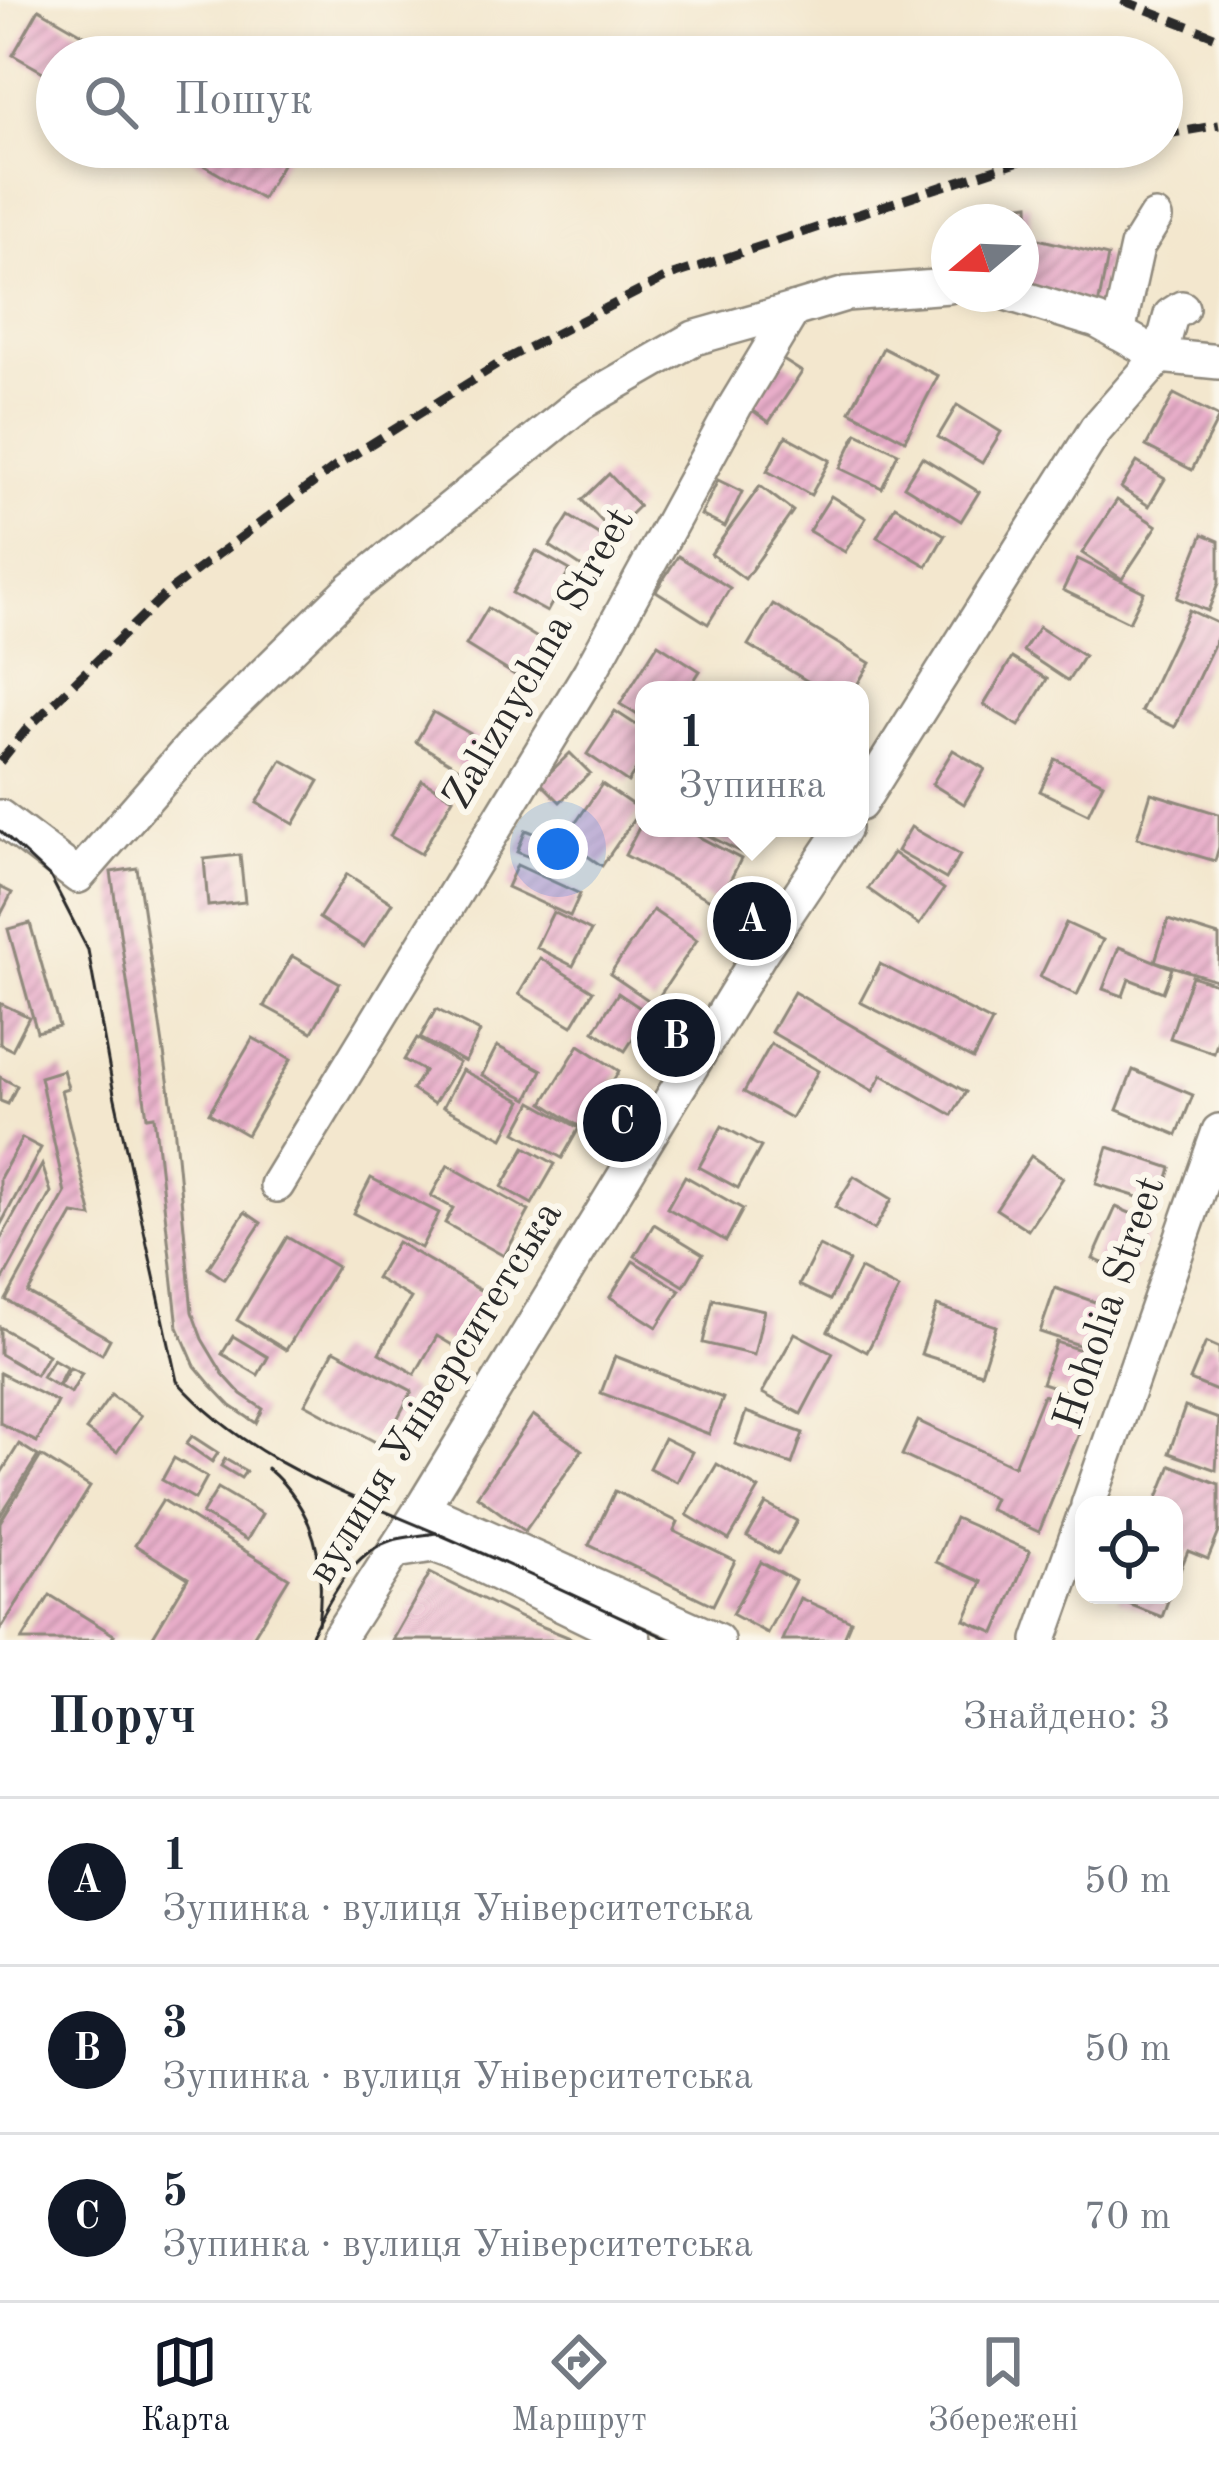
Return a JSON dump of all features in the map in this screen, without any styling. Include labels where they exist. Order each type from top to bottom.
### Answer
[{"type":"street","points":[[1118,333],[1137,247],[1154,218]]},
{"type":"street","points":[[0,817],[78,876],[196,741],[352,588],[580,403],[694,338],[846,294],[931,287]]},
{"type":"street","points":[[1039,303],[1097,321],[1160,356],[1219,362]]},
{"type":"street","points":[[869,791],[1096,429],[1160,356],[1171,315],[1182,308]]},
{"type":"street","name":"Zaliznychna Street","points":[[277,1186],[590,671],[793,310]]},
{"type":"street","name":"вулиця Університетська","points":[[337,1640],[761,952],[838,837]]},
{"type":"street","name":"Hoholia Street","points":[[1091,1496],[1219,1131]]},
{"type":"street","points":[[422,1508],[717,1640]]},
{"type":"street","points":[[1040,1640],[1075,1541]]},
{"type":"street","points":[[395,1551],[434,1546],[453,1552],[634,1640]]},
{"type":"building","points":[[39,9],[86,36],[36,36],[36,68],[13,55]]},
{"type":"building","points":[[208,168],[280,168],[262,199]]},
{"type":"building","points":[[1039,239],[1108,256],[1098,306],[1039,289]]},
{"type":"building","points":[[883,348],[938,376],[905,440],[850,411]]},
{"type":"building","points":[[780,358],[802,372],[769,422],[748,407]]},
{"type":"building","points":[[1174,394],[1219,417],[1192,470],[1146,446]]},
{"type":"building","points":[[957,405],[1001,432],[982,463],[938,437]]},
{"type":"building","points":[[857,433],[898,453],[882,488],[840,468]]},
{"type":"building","points":[[786,436],[830,460],[811,495],[767,471]]},
{"type":"building","points":[[922,457],[979,492],[961,521],[904,486]]},
{"type":"building","points":[[1137,462],[1165,479],[1149,506],[1121,488]]},
{"type":"building","points":[[609,474],[639,506],[612,532],[582,500]]},
{"type":"building","points":[[718,480],[742,492],[725,527],[701,515]]},
{"type":"building","points":[[760,486],[793,511],[745,579],[711,554]]},
{"type":"building","points":[[831,496],[866,518],[845,552],[809,531]]},
{"type":"building","points":[[1117,500],[1157,526],[1122,579],[1082,553]]},
{"type":"building","points":[[895,506],[945,535],[927,566],[877,537]]},
{"type":"building","points":[[569,516],[619,547],[599,578],[550,546]]},
{"type":"building","points":[[1203,534],[1219,541],[1219,583],[1208,611],[1177,598]]},
{"type":"building","points":[[536,551],[570,570],[547,612],[512,593]]},
{"type":"building","points":[[678,556],[730,588],[708,624],[656,591]]},
{"type":"building","points":[[1078,559],[1144,592],[1129,622],[1063,590]]},
{"type":"building","points":[[773,604],[870,663],[859,681],[807,681],[748,645]]},
{"type":"building","points":[[488,608],[549,645],[526,682],[466,645]]},
{"type":"building","points":[[1189,610],[1219,624],[1219,634],[1175,727],[1141,711]]},
{"type":"building","points":[[1039,627],[1084,656],[1068,681],[1023,651]]},
{"type":"building","points":[[658,644],[700,671],[694,681],[635,681],[635,713],[620,704]]},
{"type":"building","points":[[1012,658],[1047,679],[1019,726],[984,705]]},
{"type":"building","points":[[615,711],[635,724],[635,772],[628,782],[587,754]]},
{"type":"building","points":[[433,712],[490,745],[472,776],[416,742]]},
{"type":"building","points":[[953,750],[985,769],[964,804],[932,784]]},
{"type":"building","points":[[570,753],[590,773],[560,802],[540,782]]},
{"type":"building","points":[[1055,759],[1103,783],[1088,814],[1040,791]]},
{"type":"building","points":[[282,760],[319,781],[294,824],[257,803]]},
{"type":"building","points":[[422,780],[453,798],[421,854],[390,836]]},
{"type":"building","points":[[602,784],[635,807],[635,817],[602,866],[564,840]]},
{"type":"building","points":[[1151,793],[1219,814],[1215,861],[1137,838]]},
{"type":"building","points":[[911,827],[960,855],[946,879],[897,851]]},
{"type":"building","points":[[526,830],[573,849],[564,871],[517,852]]},
{"type":"building","points":[[635,836],[699,837],[741,859],[718,904],[625,855]]},
{"type":"building","points":[[711,837],[750,837],[742,853]]},
{"type":"building","points":[[893,853],[944,889],[919,925],[868,889]]},
{"type":"building","points":[[240,855],[245,902],[208,906],[204,859]]},
{"type":"building","points":[[517,865],[580,894],[570,916],[507,887]]},
{"type":"building","points":[[137,868],[173,1114],[192,1312],[223,1374],[263,1409],[256,1423],[231,1406],[195,1366],[178,1327],[154,1116],[147,1117],[111,872]]},
{"type":"building","points":[[347,874],[392,903],[364,947],[319,918]]},
{"type":"building","points":[[0,887],[12,893],[0,916]]},
{"type":"building","points":[[653,910],[697,940],[654,1004],[610,974]]},
{"type":"building","points":[[553,912],[591,931],[573,966],[536,947]]},
{"type":"building","points":[[1168,920],[1219,936],[1219,981],[1155,961]]},
{"type":"building","points":[[30,923],[59,1026],[37,1032],[8,929]]},
{"type":"building","points":[[1066,923],[1103,940],[1077,995],[1040,977]]},
{"type":"building","points":[[1119,947],[1172,968],[1163,992],[1129,979],[1123,996],[1103,989]]},
{"type":"building","points":[[292,956],[340,983],[312,1032],[264,1006]]},
{"type":"building","points":[[540,958],[593,991],[572,1026],[519,994]]},
{"type":"building","points":[[880,964],[992,1022],[973,1059],[860,1002]]},
{"type":"building","points":[[1192,976],[1219,985],[1219,1037],[1214,1053],[1170,1038]]},
{"type":"building","points":[[794,992],[966,1092],[952,1115],[882,1075],[873,1091],[771,1032]]},
{"type":"building","points":[[618,993],[649,1014],[625,1051],[594,1031]]},
{"type":"building","points":[[0,1003],[29,1017],[12,1050],[0,1044]]},
{"type":"building","points":[[436,1009],[480,1032],[465,1062],[420,1038]]},
{"type":"building","points":[[253,1038],[291,1059],[247,1135],[209,1113]]},
{"type":"building","points":[[417,1038],[459,1063],[434,1104],[412,1090],[424,1071],[404,1060]]},
{"type":"building","points":[[771,1044],[818,1071],[791,1118],[744,1092]]},
{"type":"building","points":[[579,1045],[619,1071],[583,1129],[543,1103]]},
{"type":"building","points":[[497,1046],[542,1070],[528,1099],[482,1075]]},
{"type":"building","points":[[63,1070],[68,1088],[61,1090],[92,1217],[73,1214],[28,1293],[110,1339],[102,1354],[6,1300],[65,1193],[40,1077]]},
{"type":"building","points":[[462,1070],[522,1101],[503,1138],[443,1107]]},
{"type":"building","points":[[1133,1070],[1193,1095],[1177,1135],[1117,1110]]},
{"type":"building","points":[[0,1077],[17,1086],[8,1104],[0,1101]]},
{"type":"building","points":[[532,1102],[579,1128],[562,1158],[516,1132]]},
{"type":"building","points":[[722,1126],[761,1147],[738,1188],[699,1167]]},
{"type":"building","points":[[22,1138],[41,1148],[0,1226],[0,1178]]},
{"type":"building","points":[[525,1147],[555,1164],[532,1204],[502,1187]]},
{"type":"building","points":[[1108,1147],[1171,1168],[1160,1204],[1096,1184]]},
{"type":"building","points":[[1031,1156],[1063,1178],[1028,1230],[996,1209]]},
{"type":"building","points":[[42,1165],[51,1192],[0,1285],[0,1240]]},
{"type":"building","points":[[448,1165],[529,1211],[504,1256],[445,1223],[453,1208],[431,1196]]},
{"type":"building","points":[[685,1176],[743,1209],[726,1241],[667,1208]]},
{"type":"building","points":[[854,1176],[892,1199],[874,1230],[835,1207]]},
{"type":"building","points":[[371,1178],[439,1213],[421,1248],[353,1213]]},
{"type":"building","points":[[1116,1207],[1153,1223],[1131,1275],[1093,1259]]},
{"type":"building","points":[[245,1212],[261,1223],[224,1279],[208,1268]]},
{"type":"building","points":[[654,1224],[703,1254],[684,1286],[635,1256]]},
{"type":"building","points":[[287,1237],[337,1267],[286,1350],[237,1320]]},
{"type":"building","points":[[397,1242],[499,1301],[469,1355],[437,1336],[415,1374],[379,1353],[411,1298],[376,1278]]},
{"type":"building","points":[[819,1246],[849,1261],[830,1300],[799,1285]]},
{"type":"building","points":[[633,1261],[680,1290],[657,1327],[610,1297]]},
{"type":"building","points":[[860,1269],[899,1289],[867,1352],[828,1331]]},
{"type":"building","points":[[1055,1288],[1115,1309],[1100,1352],[1040,1332]]},
{"type":"building","points":[[713,1299],[764,1310],[754,1355],[703,1343]]},
{"type":"building","points":[[937,1306],[996,1326],[981,1373],[921,1354]]},
{"type":"building","points":[[0,1327],[48,1355],[36,1375],[0,1354]]},
{"type":"building","points":[[795,1333],[833,1353],[801,1414],[762,1393]]},
{"type":"building","points":[[233,1336],[268,1357],[258,1375],[222,1354]]},
{"type":"building","points":[[1056,1342],[1096,1355],[1082,1396],[1042,1383]]},
{"type":"building","points":[[1206,1342],[1219,1348],[1219,1392],[1190,1380]]},
{"type":"building","points":[[334,1350],[412,1391],[383,1446],[305,1404]]},
{"type":"building","points":[[615,1356],[723,1398],[709,1434],[601,1393]]},
{"type":"building","points":[[53,1359],[67,1367],[57,1386],[42,1377]]},
{"type":"building","points":[[70,1368],[82,1374],[71,1393],[59,1386]]},
{"type":"building","points":[[0,1373],[57,1402],[37,1442],[0,1423]]},
{"type":"building","points":[[111,1395],[141,1416],[117,1452],[86,1430]]},
{"type":"building","points":[[1043,1395],[1087,1414],[1039,1532],[989,1509],[994,1498],[902,1455],[918,1421],[1014,1466]]},
{"type":"building","points":[[1185,1407],[1219,1419],[1216,1470],[1169,1453]]},
{"type":"building","points":[[746,1412],[803,1433],[792,1464],[735,1444]]},
{"type":"building","points":[[533,1415],[582,1450],[525,1531],[477,1496]]},
{"type":"building","points":[[192,1436],[218,1453],[212,1462],[186,1444]]},
{"type":"building","points":[[664,1438],[692,1452],[677,1482],[649,1468]]},
{"type":"building","points":[[19,1444],[38,1456],[0,1516],[0,1475]]},
{"type":"building","points":[[41,1456],[90,1487],[0,1630],[0,1522]]},
{"type":"building","points":[[174,1458],[207,1477],[195,1499],[162,1480]]},
{"type":"building","points":[[225,1459],[246,1471],[241,1478],[221,1466]]},
{"type":"building","points":[[717,1464],[759,1489],[729,1540],[687,1515]]},
{"type":"building","points":[[1171,1465],[1219,1484],[1219,1532],[1208,1559],[1188,1551],[1183,1563],[1183,1496],[1159,1496]]},
{"type":"building","points":[[218,1488],[262,1514],[247,1540],[202,1514]]},
{"type":"building","points":[[615,1491],[678,1522],[674,1531],[735,1561],[713,1605],[589,1545]]},
{"type":"building","points":[[163,1500],[289,1578],[251,1640],[151,1640],[188,1578],[135,1545]]},
{"type":"building","points":[[766,1504],[797,1521],[778,1554],[747,1537]]},
{"type":"building","points":[[955,1518],[1030,1551],[995,1633],[965,1620],[982,1582],[936,1562]]},
{"type":"building","points":[[761,1562],[795,1581],[767,1633],[732,1614]]},
{"type":"building","points":[[430,1573],[521,1618],[575,1640],[392,1640]]},
{"type":"building","points":[[50,1595],[114,1635],[111,1640],[22,1640]]},
{"type":"building","points":[[800,1598],[851,1621],[843,1640],[782,1640]]},
{"type":"building","points":[[1128,1604],[1167,1604],[1162,1617]]},
{"type":"tram line","points":[[0,831],[51,878],[88,950],[114,1094],[177,1381],[234,1432],[298,1471],[670,1640]]},
{"type":"tram line","points":[[267,1468],[297,1501],[314,1538],[320,1580],[318,1624]]},
{"type":"tram line","points":[[308,1640],[340,1584],[361,1559],[393,1540],[436,1533]]},
{"type":"railway","points":[[1122,0],[1219,38]]},
{"type":"railway","points":[[1183,131],[1219,125]]},
{"type":"railway","points":[[0,762],[25,731],[165,594],[339,464],[508,358],[667,277],[999,168]]},
{"type":"place","name":"1","points":[[752,921]]},
{"type":"place","name":"3","points":[[676,1038]]},
{"type":"place","name":"5","points":[[622,1123]]}]
